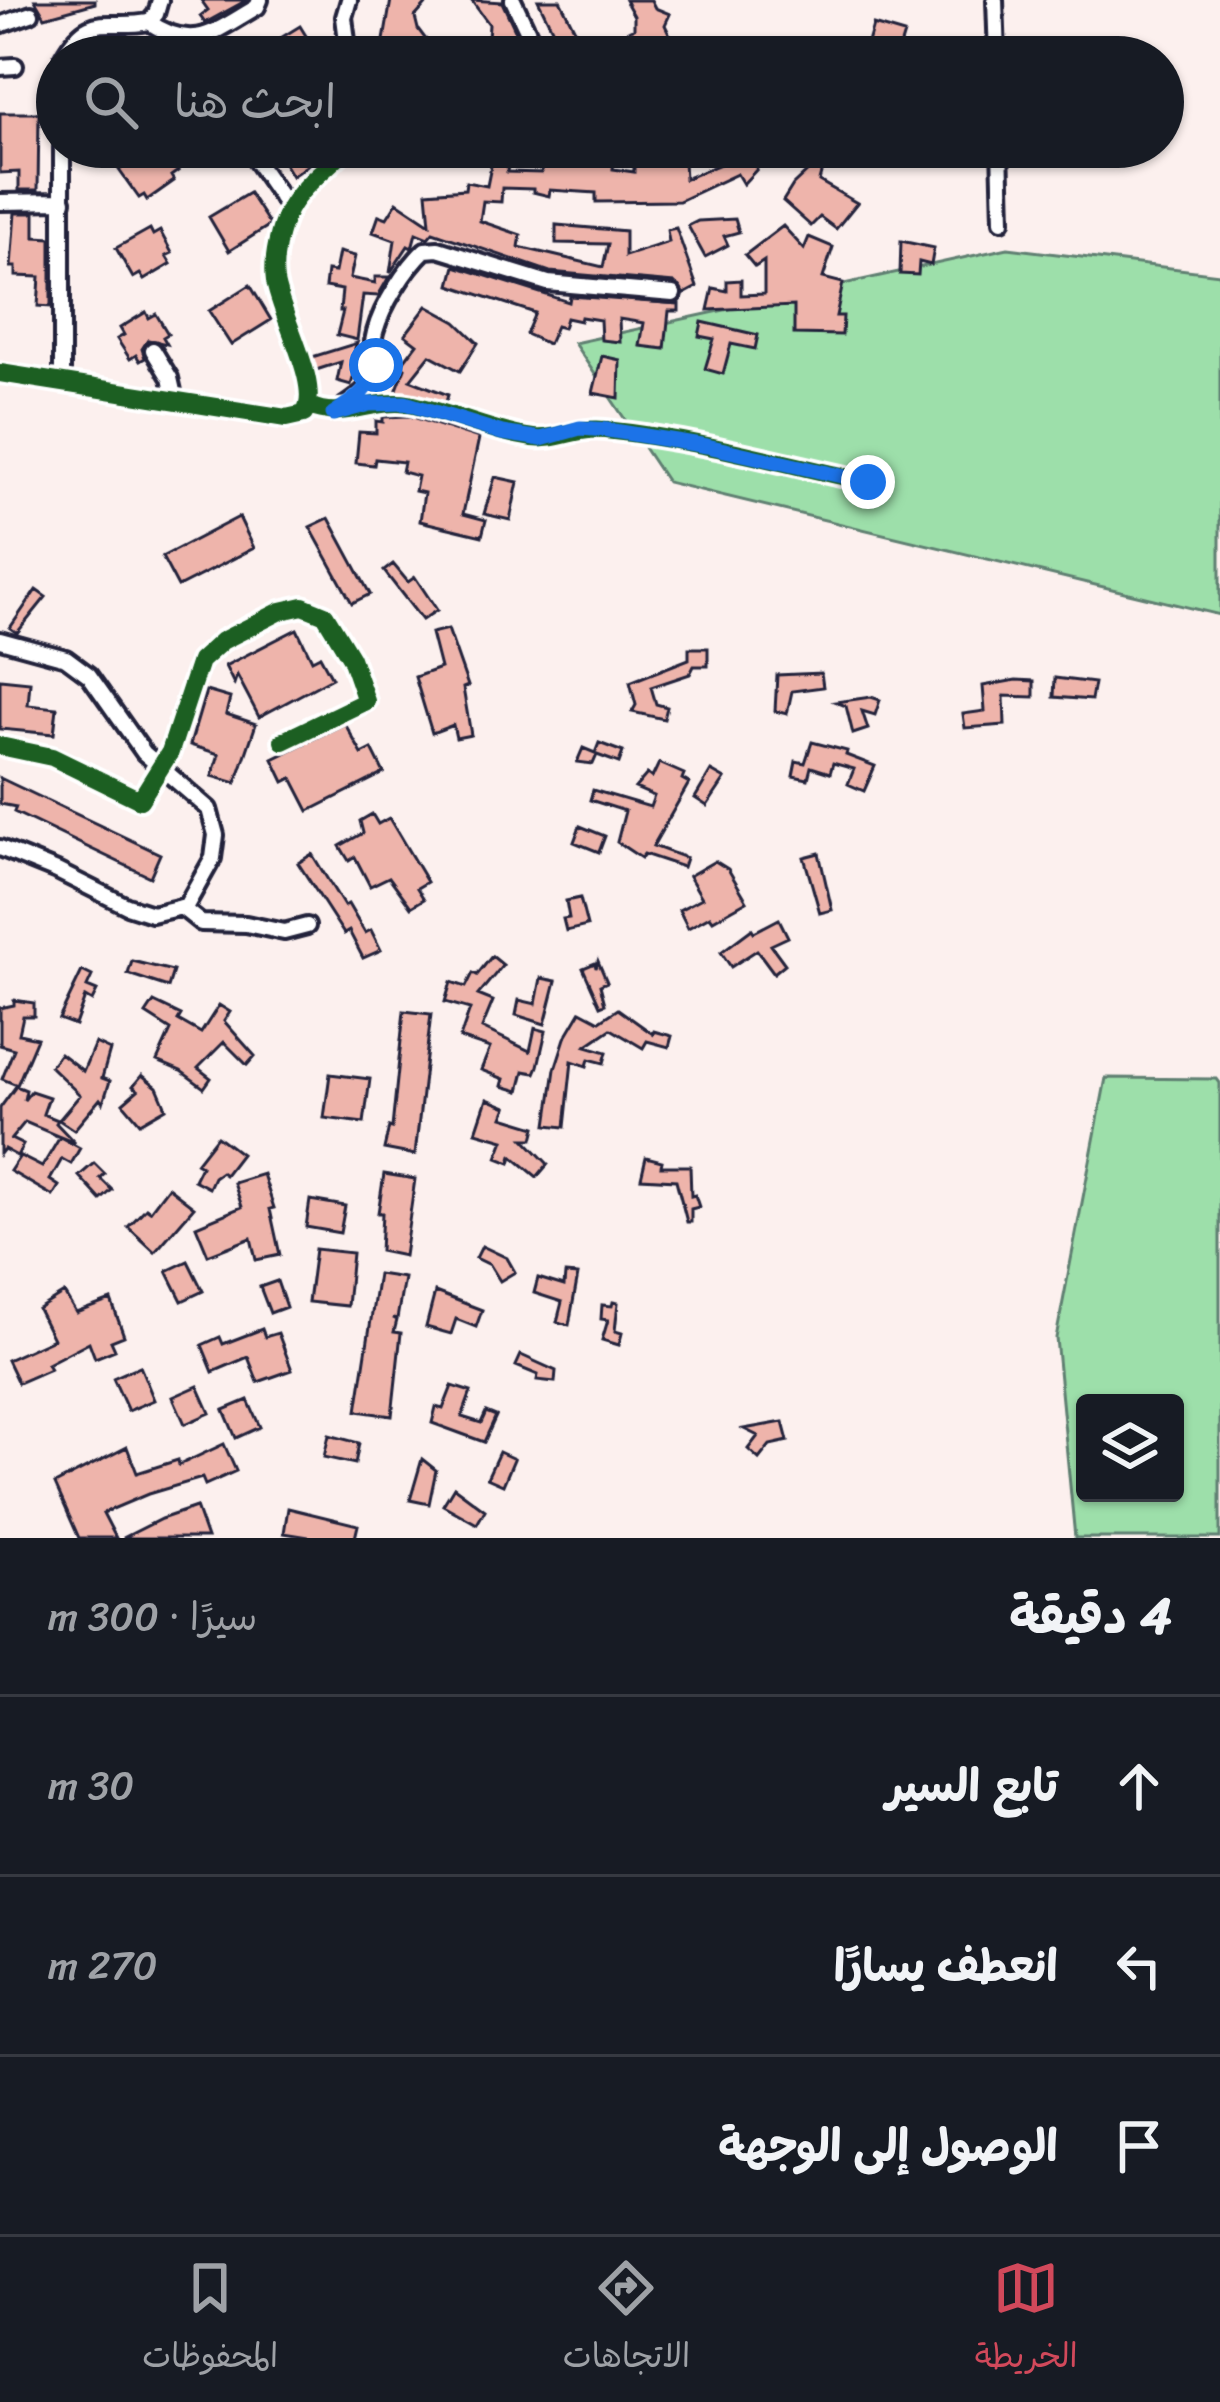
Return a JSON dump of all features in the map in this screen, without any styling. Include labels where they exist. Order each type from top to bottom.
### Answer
[{"type":"street","points":[[148,22],[160,0]]},
{"type":"street","points":[[202,36],[257,7],[260,0]]},
{"type":"street","points":[[345,36],[349,0]]},
{"type":"street","points":[[513,0],[530,36]]},
{"type":"street","points":[[995,0],[996,36]]},
{"type":"street","points":[[0,25],[31,14]]},
{"type":"street","points":[[77,36],[95,23],[148,22],[178,36]]},
{"type":"street","points":[[62,168],[62,382]]},
{"type":"street","points":[[261,168],[289,209]]},
{"type":"street","points":[[0,373],[297,418],[310,406],[311,393],[274,278],[275,256],[289,209],[324,168]]},
{"type":"street","points":[[1001,168],[1002,221]]},
{"type":"street","points":[[0,202],[63,201]]},
{"type":"street","points":[[333,414],[373,381],[373,338],[378,322],[414,260],[425,250],[438,249],[548,283],[673,294]]},
{"type":"street","points":[[153,350],[170,378],[175,400]]},
{"type":"street","points":[[310,406],[333,414],[369,404],[405,403],[502,433],[541,439],[580,428],[608,430],[707,446],[868,482]]},
{"type":"street","points":[[0,746],[52,757],[140,800],[162,769],[200,661],[209,651],[281,611],[303,605],[325,615],[351,658],[366,700],[283,741]]},
{"type":"street","points":[[0,640],[35,646],[66,658],[88,674],[136,742],[209,809],[216,835],[213,858],[200,885],[182,907],[152,914],[0,848]]},
{"type":"street","points":[[182,907],[201,923],[246,924],[284,932],[307,926]]},
{"type":"green space","points":[[1008,248],[1220,274],[1220,615],[667,482],[574,343]]},
{"type":"green space","points":[[1106,1078],[1217,1079],[1220,1538],[1075,1538],[1056,1338]]},
{"type":"building","points":[[35,0],[95,0],[95,3],[45,17]]},
{"type":"building","points":[[201,0],[247,0],[205,23],[200,16],[208,10]]},
{"type":"building","points":[[391,0],[430,0],[415,17],[423,36],[385,36]]},
{"type":"building","points":[[471,0],[502,2],[518,36],[488,36],[489,24]]},
{"type":"building","points":[[538,0],[560,0],[578,36],[556,36]]},
{"type":"building","points":[[625,0],[651,0],[655,8],[670,14],[665,25],[669,33],[618,36],[634,28],[634,16]]},
{"type":"building","points":[[873,25],[904,34],[903,36],[870,36]]},
{"type":"building","points":[[300,26],[306,36],[284,36]]},
{"type":"building","points":[[0,113],[36,113],[38,190],[19,190],[19,172],[0,173]]},
{"type":"building","points":[[491,168],[541,173],[542,168],[634,172],[634,168],[684,168],[685,179],[711,168],[757,169],[743,184],[737,174],[679,201],[596,202],[596,193],[550,190],[549,196],[533,189],[502,188],[501,202],[483,201],[480,221],[521,235],[519,247],[603,267],[608,244],[556,243],[556,225],[625,231],[625,256],[669,242],[667,230],[676,228],[697,287],[684,294],[674,283],[550,272],[433,232],[428,238],[416,233],[412,248],[408,246],[390,273],[395,240],[373,232],[379,215],[387,218],[397,202],[430,224],[427,192],[465,189],[466,182],[487,186]]},
{"type":"building","points":[[811,168],[822,168],[819,181],[857,203],[836,229],[820,217],[811,226],[783,201]]},
{"type":"building","points":[[119,170],[178,171],[171,176],[174,181],[147,200],[144,195],[139,198]]},
{"type":"building","points":[[249,193],[270,225],[229,251],[209,217]]},
{"type":"building","points":[[15,213],[35,213],[35,237],[51,238],[51,307],[38,306],[40,277],[16,276],[16,267],[11,267]]},
{"type":"building","points":[[735,219],[739,232],[724,236],[728,245],[705,257],[688,226]]},
{"type":"building","points":[[783,226],[804,249],[809,237],[833,247],[823,278],[843,283],[836,316],[843,316],[842,335],[794,334],[794,306],[708,310],[713,288],[727,291],[727,281],[741,280],[741,295],[764,294],[764,261],[755,267],[745,255]]},
{"type":"building","points":[[150,229],[153,235],[160,231],[172,253],[166,256],[171,264],[144,280],[140,274],[133,278],[116,248]]},
{"type":"building","points":[[901,241],[934,248],[931,265],[919,262],[918,275],[900,274]]},
{"type":"building","points":[[339,252],[355,256],[350,278],[375,283],[375,277],[389,277],[378,296],[363,295],[357,340],[337,335],[342,290],[325,287],[327,271],[335,272]]},
{"type":"building","points":[[455,266],[569,302],[570,296],[679,304],[679,311],[669,311],[665,349],[640,346],[644,323],[619,319],[620,342],[601,340],[600,320],[581,317],[580,321],[566,318],[563,328],[556,326],[548,344],[526,334],[535,313],[450,285]]},
{"type":"building","points":[[250,285],[271,320],[231,345],[209,311]]},
{"type":"building","points":[[427,306],[456,322],[478,343],[460,371],[430,355],[410,380],[448,395],[446,402],[396,392],[405,368],[401,365],[417,344],[405,335]]},
{"type":"building","points":[[146,312],[149,318],[156,314],[168,334],[163,337],[167,344],[148,340],[142,349],[145,358],[130,359],[117,339],[124,335],[120,328]]},
{"type":"building","points":[[702,322],[758,335],[755,349],[731,344],[723,374],[705,369],[714,339],[699,336]]},
{"type":"building","points":[[357,343],[355,348],[361,351],[351,385],[337,381],[341,362],[316,370],[312,357]]},
{"type":"building","points":[[602,356],[620,360],[619,398],[593,393]]},
{"type":"building","points":[[410,416],[479,438],[463,514],[486,520],[482,536],[420,521],[424,493],[415,491],[418,476],[402,472],[404,462],[375,459],[374,465],[356,463],[359,432],[376,433],[376,421],[383,422],[383,417]]},
{"type":"building","points":[[495,477],[518,482],[510,520],[484,514]]},
{"type":"building","points":[[239,517],[254,548],[178,587],[162,557]]},
{"type":"building","points":[[329,518],[370,594],[352,603],[310,527]]},
{"type":"building","points":[[393,564],[408,582],[415,577],[437,610],[422,620],[384,571]]},
{"type":"building","points":[[36,590],[46,597],[17,633],[10,628]]},
{"type":"building","points":[[297,629],[312,660],[320,656],[332,678],[259,717],[237,675],[234,684],[225,666]]},
{"type":"building","points":[[448,629],[468,686],[463,688],[471,735],[456,738],[453,725],[432,733],[415,677],[440,668],[431,633]]},
{"type":"building","points":[[689,648],[708,648],[708,666],[694,666],[690,674],[651,687],[656,704],[667,707],[664,719],[632,712],[636,705],[630,682],[689,659]]},
{"type":"building","points":[[821,673],[823,687],[792,691],[787,714],[775,711],[777,675]]},
{"type":"building","points":[[1055,678],[1094,683],[1091,700],[1054,697]]},
{"type":"building","points":[[0,679],[30,682],[28,705],[57,708],[54,734],[0,729]]},
{"type":"building","points":[[1034,681],[1034,697],[1004,696],[1005,725],[965,728],[963,714],[985,711],[983,686]]},
{"type":"building","points":[[206,691],[230,698],[226,714],[256,724],[236,783],[212,776],[219,754],[190,745]]},
{"type":"building","points":[[880,700],[875,715],[862,711],[868,729],[853,734],[846,706],[836,702]]},
{"type":"building","points":[[345,724],[362,754],[372,749],[384,773],[309,811],[292,778],[284,782],[273,759]]},
{"type":"building","points":[[812,742],[847,751],[846,755],[875,766],[864,791],[848,784],[854,769],[833,763],[830,773],[811,767],[808,779],[793,776],[796,761],[805,763]]},
{"type":"building","points":[[599,743],[623,752],[619,763],[597,755],[593,764],[577,762],[583,748],[595,753]]},
{"type":"building","points":[[659,763],[684,774],[682,779],[689,783],[653,846],[686,858],[683,867],[644,854],[641,858],[617,842],[625,811],[590,800],[593,790],[650,807],[654,796],[635,788],[647,774],[652,778]]},
{"type":"building","points":[[711,771],[725,779],[707,806],[695,798]]},
{"type":"building","points":[[0,778],[160,854],[150,877],[14,812],[16,807],[0,804]]},
{"type":"building","points":[[372,814],[378,824],[389,818],[427,882],[417,888],[424,899],[411,907],[389,877],[370,886],[355,857],[349,861],[340,846],[363,833],[360,821]]},
{"type":"building","points":[[580,826],[605,836],[599,852],[574,842]]},
{"type":"building","points":[[819,853],[832,910],[820,913],[804,857]]},
{"type":"building","points":[[312,854],[344,906],[348,904],[365,933],[371,930],[381,950],[363,958],[349,931],[344,934],[298,863]]},
{"type":"building","points":[[715,861],[728,869],[747,901],[688,928],[679,910],[702,898],[689,876]]},
{"type":"building","points":[[580,898],[587,926],[566,931],[566,901]]},
{"type":"building","points":[[779,919],[788,937],[771,945],[785,964],[774,973],[757,950],[731,967],[721,952],[752,929]]},
{"type":"building","points":[[492,956],[503,965],[478,995],[493,1001],[482,1028],[530,1051],[535,1028],[546,1031],[535,1073],[524,1071],[519,1091],[502,1086],[504,1079],[481,1070],[490,1048],[460,1038],[470,1009],[445,1002],[451,982],[466,987],[473,973],[477,975]]},
{"type":"building","points":[[132,961],[173,971],[168,987],[128,974]]},
{"type":"building","points":[[598,961],[607,982],[600,985],[605,1004],[600,1006],[583,968],[595,963],[596,968]]},
{"type":"building","points":[[82,971],[92,976],[87,987],[97,991],[92,1001],[85,997],[75,1025],[59,1019]]},
{"type":"building","points":[[541,978],[556,981],[545,1024],[516,1015],[519,1000],[536,1004]]},
{"type":"building","points":[[14,1000],[34,1003],[34,1016],[23,1016],[19,1034],[37,1038],[17,1085],[2,1079],[14,1049],[0,1045],[0,1008],[14,1005]]},
{"type":"building","points":[[154,1002],[181,1015],[178,1020],[201,1033],[219,1005],[230,1012],[224,1021],[255,1056],[247,1065],[224,1042],[198,1068],[211,1078],[204,1088],[157,1061],[171,1030],[146,1014]]},
{"type":"building","points":[[618,1009],[653,1034],[672,1036],[669,1047],[647,1041],[643,1048],[611,1029],[586,1046],[607,1052],[604,1063],[589,1059],[587,1066],[572,1061],[565,1127],[547,1125],[555,1069],[581,1011],[600,1021]]},
{"type":"building","points":[[404,1011],[431,1014],[415,1155],[384,1149],[392,1128]]},
{"type":"building","points":[[95,1043],[110,1050],[102,1078],[110,1081],[103,1103],[100,1099],[74,1130],[59,1120],[80,1095],[50,1066],[60,1053],[83,1071]]},
{"type":"building","points":[[330,1074],[370,1079],[364,1123],[324,1118]]},
{"type":"building","points":[[142,1075],[157,1087],[166,1108],[140,1123],[123,1103],[138,1090],[133,1086]]},
{"type":"building","points":[[16,1086],[26,1090],[24,1100],[31,1091],[49,1097],[43,1114],[58,1120],[75,1143],[25,1122],[11,1139],[23,1145],[17,1156],[4,1149],[0,1154],[0,1108]]},
{"type":"building","points":[[487,1099],[507,1107],[503,1117],[536,1127],[533,1139],[524,1139],[548,1164],[537,1177],[512,1156],[510,1163],[497,1158],[504,1140],[476,1132]]},
{"type":"building","points":[[217,1136],[241,1154],[225,1175],[221,1172],[214,1177],[209,1188],[194,1180],[201,1166],[196,1163]]},
{"type":"building","points":[[60,1137],[80,1148],[71,1164],[62,1159],[50,1180],[59,1186],[53,1196],[10,1171],[20,1156],[42,1167]]},
{"type":"building","points":[[646,1157],[662,1161],[661,1166],[690,1166],[691,1196],[695,1195],[699,1207],[691,1209],[691,1222],[687,1222],[676,1180],[641,1178]]},
{"type":"building","points":[[94,1163],[112,1190],[101,1200],[79,1176]]},
{"type":"building","points":[[263,1174],[274,1208],[270,1209],[280,1255],[256,1260],[251,1238],[208,1255],[196,1226],[242,1207],[234,1183]]},
{"type":"building","points":[[384,1174],[415,1179],[404,1256],[380,1251],[382,1213],[378,1213]]},
{"type":"building","points":[[168,1187],[194,1207],[155,1252],[128,1227],[146,1208],[150,1211]]},
{"type":"building","points":[[310,1200],[345,1206],[340,1233],[306,1227]]},
{"type":"building","points":[[482,1246],[507,1258],[515,1272],[500,1281],[490,1265],[476,1258]]},
{"type":"building","points":[[315,1249],[352,1253],[347,1306],[308,1302]]},
{"type":"building","points":[[188,1261],[203,1291],[182,1301],[167,1271]]},
{"type":"building","points":[[378,1274],[404,1278],[397,1319],[393,1318],[397,1320],[394,1332],[401,1333],[392,1416],[357,1411]]},
{"type":"building","points":[[565,1274],[578,1275],[569,1325],[557,1322],[562,1302],[534,1293],[538,1278],[564,1286]]},
{"type":"building","points":[[277,1281],[286,1307],[270,1313],[260,1287]]},
{"type":"building","points":[[435,1292],[482,1310],[476,1327],[456,1319],[451,1334],[426,1327]]},
{"type":"building","points":[[64,1293],[76,1313],[111,1300],[124,1336],[111,1341],[115,1350],[95,1358],[89,1342],[47,1364],[50,1369],[18,1383],[7,1360],[53,1339],[38,1309]]},
{"type":"building","points":[[618,1303],[615,1331],[622,1333],[619,1345],[602,1340],[608,1320],[601,1319],[602,1305]]},
{"type":"building","points":[[262,1329],[265,1337],[278,1333],[292,1370],[258,1382],[248,1357],[213,1372],[202,1345],[220,1337],[223,1344]]},
{"type":"building","points":[[521,1355],[556,1371],[555,1382],[537,1380],[538,1375],[516,1366]]},
{"type":"building","points":[[140,1366],[154,1400],[128,1411],[113,1378]]},
{"type":"building","points":[[198,1386],[210,1413],[185,1424],[173,1397]]},
{"type":"building","points":[[452,1386],[471,1392],[462,1417],[481,1423],[486,1412],[496,1416],[484,1442],[432,1423],[436,1407],[443,1409]]},
{"type":"building","points":[[248,1400],[260,1427],[236,1438],[224,1410]]},
{"type":"building","points":[[783,1422],[788,1441],[770,1445],[759,1459],[748,1449],[758,1436],[744,1429]]},
{"type":"building","points":[[329,1435],[359,1443],[355,1464],[324,1457]]},
{"type":"building","points":[[224,1444],[236,1471],[205,1485],[202,1478],[148,1494],[103,1513],[116,1538],[79,1538],[55,1484],[127,1447],[137,1473],[178,1460],[179,1465]]},
{"type":"building","points":[[499,1452],[514,1459],[503,1485],[487,1478]]},
{"type":"building","points":[[422,1459],[436,1470],[429,1504],[410,1500]]},
{"type":"building","points":[[454,1487],[485,1510],[477,1524],[443,1505]]},
{"type":"building","points":[[196,1507],[207,1538],[123,1538],[161,1519]]},
{"type":"building","points":[[288,1508],[358,1525],[355,1538],[284,1533]]},
{"type":"cycle path","points":[[0,373],[286,418],[304,414],[308,387],[278,295],[275,254],[289,209],[325,168]]},
{"type":"cycle path","points":[[310,406],[334,411],[409,404],[533,438],[595,430],[638,434],[868,482]]},
{"type":"cycle path","points":[[0,746],[52,757],[140,800],[170,752],[200,661],[222,641],[281,611],[303,606],[325,615],[351,658],[366,701],[283,741]]},
{"type":"route","points":[[376,365],[373,381],[363,393],[333,414],[369,404],[405,403],[502,433],[541,439],[580,428],[608,430],[707,446],[868,482]]}]
